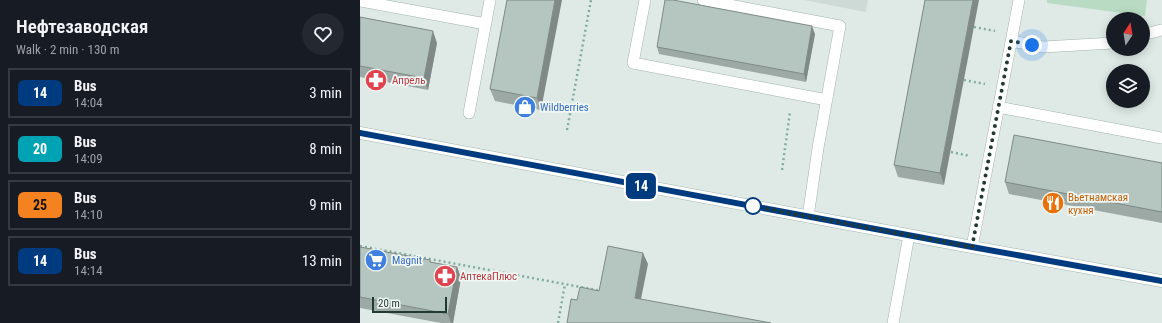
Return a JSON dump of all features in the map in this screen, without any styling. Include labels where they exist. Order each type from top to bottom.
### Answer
[{"type":"main road","points":[[360,134],[1162,281]]},
{"type":"lane","points":[[469,113],[490,0]]},
{"type":"lane","points":[[645,0],[633,63],[827,100]]},
{"type":"lane","points":[[703,0],[840,26],[818,148],[808,217]]},
{"type":"lane","points":[[972,247],[1018,0]]},
{"type":"lane","points":[[360,1],[486,24]]},
{"type":"lane","points":[[1150,33],[1161,30]]},
{"type":"lane","points":[[1011,41],[1043,47],[1106,43]]},
{"type":"lane","points":[[998,107],[1162,138]]},
{"type":"lane","points":[[893,323],[909,235]]},
{"type":"path","points":[[567,130],[591,0]]},
{"type":"path","points":[[782,170],[793,93]]},
{"type":"path","points":[[951,152],[970,156]]},
{"type":"path","points":[[360,246],[605,292]]},
{"type":"path","points":[[558,323],[566,284]]},
{"type":"shaded area","points":[[804,0],[868,0],[866,12]]},
{"type":"green space","points":[[1047,0],[1147,0],[1146,12],[1115,12],[1047,3]]},
{"type":"building","points":[[507,0],[555,0],[537,98],[490,89]]},
{"type":"building","points":[[665,0],[673,0],[812,26],[804,74],[657,47]]},
{"type":"building","points":[[925,0],[973,0],[940,173],[894,165]]},
{"type":"building","points":[[360,17],[433,31],[424,78],[360,66]]},
{"type":"building","points":[[1014,135],[1162,163],[1162,212],[1005,182]]},
{"type":"building","points":[[608,246],[643,253],[635,298],[771,323],[567,323],[571,299],[577,300],[580,287],[599,291]]},
{"type":"building","points":[[360,247],[430,260],[430,262],[457,267],[448,314],[360,297]]},
{"type":"bus line","name":"14","points":[[360,133],[1162,281]]},
{"type":"place","name":"Апрель","points":[[376,80]]},
{"type":"place","name":"Wildberries","points":[[525,107]]},
{"type":"place","name":"Вьетнамская кухня","points":[[1053,203]]},
{"type":"place","name":"Magnit","points":[[376,260]]},
{"type":"place","name":"АптекаПлюс","points":[[445,276]]},
{"type":"route","points":[[753,206],[746,205],[972,247],[1011,41],[1032,45]]}]
